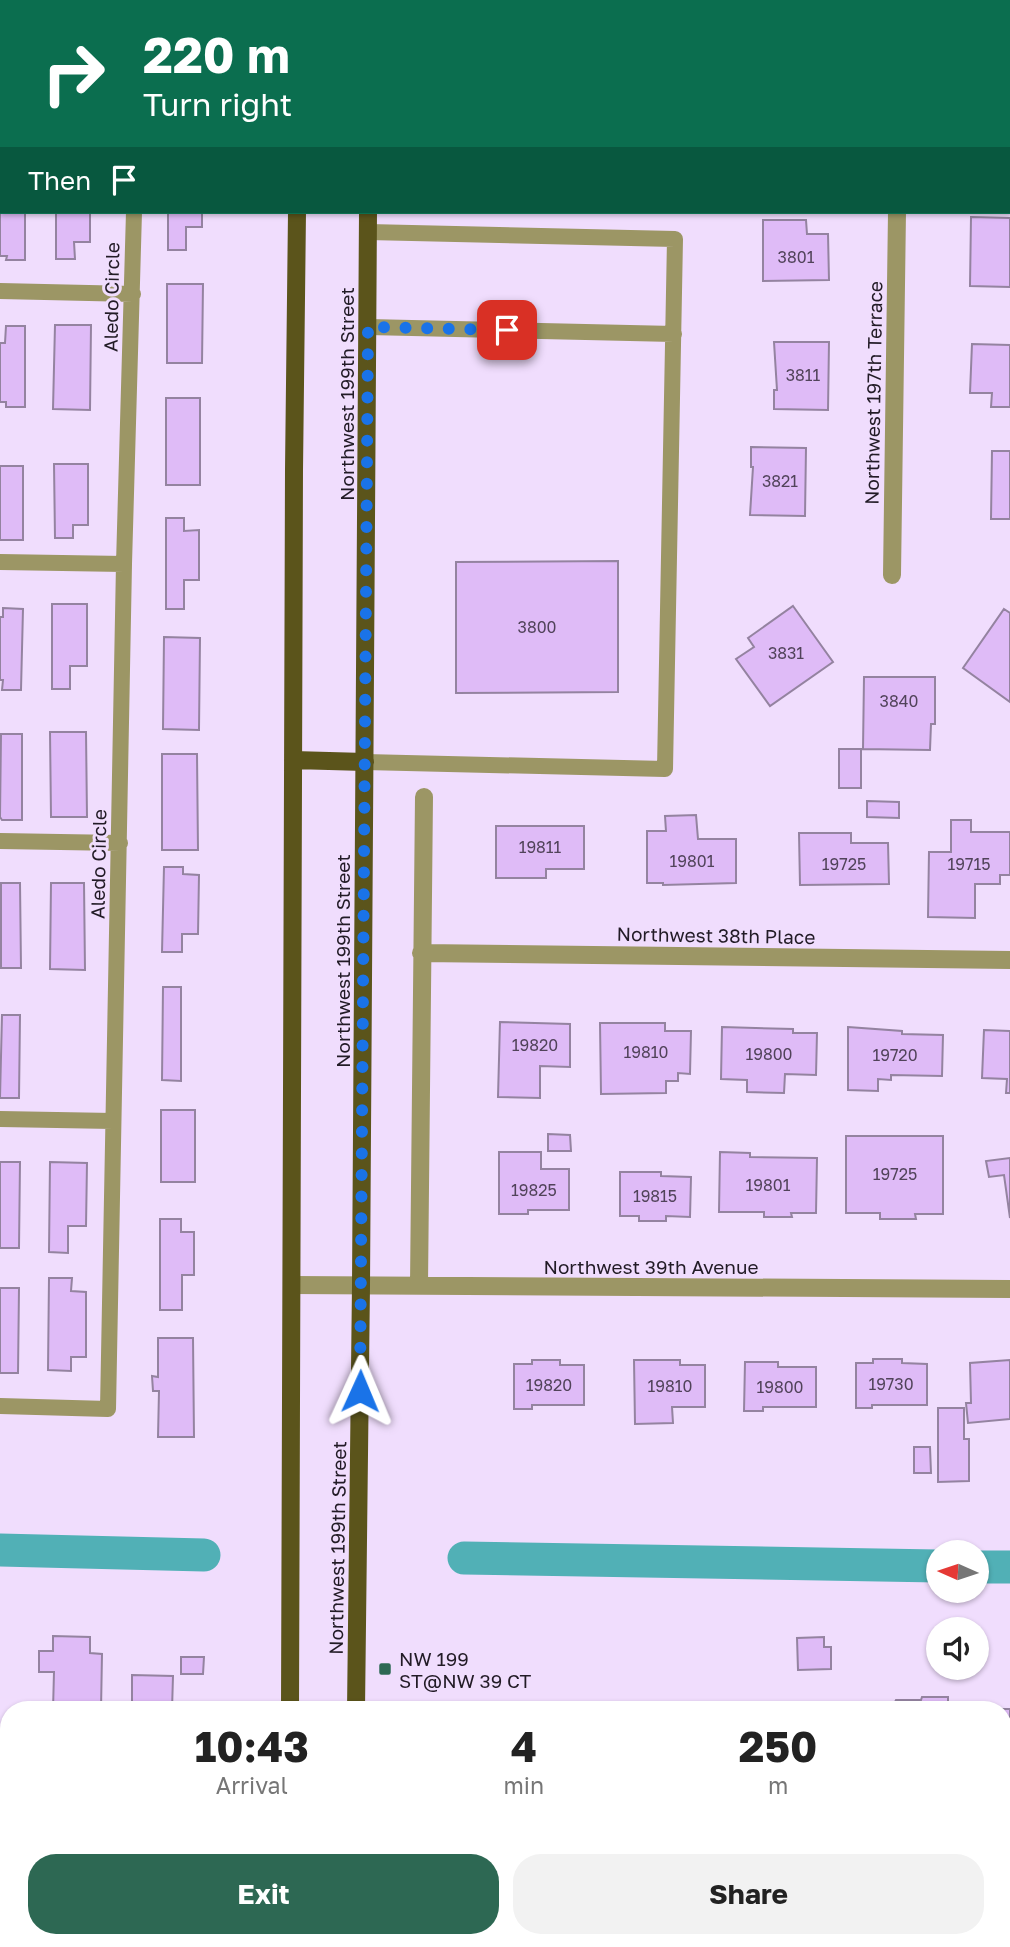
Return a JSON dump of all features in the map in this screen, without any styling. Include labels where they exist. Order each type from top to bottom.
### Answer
[{"type":"main road","points":[[290,1701],[297,214]]},
{"type":"main road","name":"Northwest 199th Street","points":[[356,1701],[368,214]]},
{"type":"main road","points":[[293,760],[365,762]]},
{"type":"street","name":"Northwest 197th Terrace","points":[[892,575],[897,214]]},
{"type":"street","points":[[419,1285],[425,797]]},
{"type":"street","name":"Northwest 38th Place","points":[[421,953],[1010,960]]},
{"type":"street","name":"Northwest 39th Avenue","points":[[292,1285],[1010,1289]]},
{"type":"lane","name":"Aledo Circle","points":[[0,1406],[108,1409],[124,564],[134,214]]},
{"type":"lane","points":[[365,762],[665,769],[675,239],[368,232]]},
{"type":"lane","points":[[0,291],[133,294]]},
{"type":"lane","points":[[368,327],[674,334]]},
{"type":"lane","points":[[0,562],[124,564]]},
{"type":"lane","points":[[0,841],[120,843]]},
{"type":"lane","points":[[0,1119],[113,1121]]},
{"type":"building","points":[[0,214],[25,214],[25,260],[6,260],[7,256],[0,256]]},
{"type":"building","points":[[56,214],[90,214],[90,242],[74,242],[75,259],[56,259]]},
{"type":"building","points":[[168,214],[202,214],[202,227],[186,227],[186,250],[168,250]]},
{"type":"building","points":[[971,217],[1010,218],[1010,287],[970,286]]},
{"type":"building","points":[[763,220],[806,220],[807,234],[828,234],[829,280],[763,281]]},
{"type":"building","points":[[167,284],[203,284],[202,363],[167,363]]},
{"type":"building","points":[[55,325],[91,325],[90,410],[53,409]]},
{"type":"building","points":[[6,326],[25,326],[25,407],[6,407],[6,402],[0,402],[0,343],[5,343]]},
{"type":"building","points":[[774,342],[829,342],[828,410],[774,409],[774,390],[777,390]]},
{"type":"building","points":[[972,344],[1010,345],[1010,407],[991,407],[992,393],[970,393]]},
{"type":"building","points":[[166,398],[200,398],[200,485],[166,485]]},
{"type":"building","points":[[751,447],[806,448],[805,516],[750,515],[753,467]]},
{"type":"building","points":[[992,451],[1010,451],[1010,519],[991,519]]},
{"type":"building","points":[[54,464],[88,464],[88,525],[73,525],[73,538],[55,538]]},
{"type":"building","points":[[0,466],[23,466],[23,540],[0,540]]},
{"type":"building","points":[[166,518],[184,518],[184,531],[199,530],[199,580],[184,580],[184,609],[166,609]]},
{"type":"building","points":[[618,561],[618,692],[456,693],[456,562]]},
{"type":"building","points":[[52,604],[87,604],[87,666],[70,666],[70,689],[52,689]]},
{"type":"building","points":[[793,606],[833,662],[770,706],[736,659],[754,647],[748,638]]},
{"type":"building","points":[[3,608],[23,609],[21,690],[2,690],[0,617],[3,617]]},
{"type":"building","points":[[1004,609],[1010,613],[1010,702],[963,668]]},
{"type":"building","points":[[164,637],[200,638],[199,730],[163,729]]},
{"type":"building","points":[[864,677],[935,677],[935,724],[931,724],[930,750],[863,749]]},
{"type":"building","points":[[50,732],[86,732],[87,817],[51,817]]},
{"type":"building","points":[[1,734],[22,734],[22,820],[2,820],[0,817]]},
{"type":"building","points":[[839,749],[861,749],[861,788],[839,788]]},
{"type":"building","points":[[162,754],[197,754],[198,850],[162,850]]},
{"type":"building","points":[[867,801],[899,802],[899,818],[867,817]]},
{"type":"building","points":[[696,815],[698,839],[736,839],[736,883],[647,883],[647,831],[666,831],[665,816]]},
{"type":"building","points":[[951,820],[971,820],[971,832],[1010,832],[1010,875],[1000,875],[1000,884],[975,884],[975,918],[928,917],[929,852],[951,852]]},
{"type":"building","points":[[496,826],[584,826],[584,869],[546,869],[546,878],[496,878]]},
{"type":"building","points":[[799,833],[851,833],[851,843],[888,843],[889,884],[800,885]]},
{"type":"building","points":[[164,867],[183,867],[183,874],[199,875],[198,934],[182,934],[182,952],[162,952]]},
{"type":"building","points":[[1,883],[20,883],[21,968],[1,968]]},
{"type":"building","points":[[51,883],[84,883],[85,970],[50,969]]},
{"type":"building","points":[[163,987],[181,987],[181,1081],[162,1080]]},
{"type":"building","points":[[2,1015],[20,1015],[19,1098],[0,1098]]},
{"type":"building","points":[[500,1022],[570,1024],[570,1067],[540,1066],[540,1098],[498,1097]]},
{"type":"building","points":[[600,1023],[665,1023],[665,1031],[691,1031],[690,1074],[678,1073],[678,1081],[666,1081],[666,1093],[601,1094]]},
{"type":"building","points":[[722,1027],[793,1029],[793,1033],[817,1033],[816,1075],[785,1074],[784,1093],[747,1092],[747,1080],[721,1079]]},
{"type":"building","points":[[848,1027],[902,1031],[902,1034],[943,1035],[942,1076],[891,1075],[891,1080],[878,1079],[878,1091],[848,1090]]},
{"type":"building","points":[[984,1030],[1010,1031],[1010,1093],[1006,1093],[1007,1079],[982,1078]]},
{"type":"building","points":[[161,1110],[195,1110],[195,1182],[161,1182]]},
{"type":"building","points":[[548,1134],[570,1135],[571,1151],[548,1151]]},
{"type":"building","points":[[846,1136],[943,1136],[943,1214],[915,1214],[916,1219],[880,1219],[880,1213],[846,1213]]},
{"type":"building","points":[[499,1152],[541,1152],[541,1169],[569,1169],[569,1210],[528,1210],[528,1214],[499,1214]]},
{"type":"building","points":[[720,1152],[750,1153],[750,1157],[817,1158],[816,1213],[791,1213],[792,1217],[764,1217],[764,1212],[719,1212]]},
{"type":"building","points":[[1010,1158],[1010,1218],[1004,1175],[989,1177],[986,1161]]},
{"type":"building","points":[[0,1162],[20,1162],[19,1248],[0,1248]]},
{"type":"building","points":[[50,1162],[87,1163],[86,1226],[68,1226],[68,1253],[49,1252]]},
{"type":"building","points":[[620,1172],[661,1172],[661,1176],[691,1177],[690,1217],[666,1216],[666,1221],[639,1221],[639,1216],[620,1216]]},
{"type":"building","points":[[160,1219],[181,1219],[181,1232],[194,1232],[194,1275],[182,1275],[182,1310],[160,1310]]},
{"type":"building","points":[[49,1278],[72,1278],[71,1291],[86,1292],[86,1357],[71,1357],[71,1371],[48,1370]]},
{"type":"building","points":[[0,1288],[19,1288],[18,1373],[0,1373]]},
{"type":"building","points":[[158,1338],[193,1338],[194,1437],[158,1437],[159,1391],[153,1391],[152,1376],[158,1377]]},
{"type":"building","points":[[873,1359],[902,1359],[902,1363],[927,1364],[927,1405],[872,1405],[872,1408],[856,1408],[856,1363],[873,1363]]},
{"type":"building","points":[[532,1360],[560,1360],[560,1365],[584,1365],[584,1405],[532,1405],[532,1409],[514,1409],[514,1364],[532,1364]]},
{"type":"building","points":[[634,1360],[680,1360],[680,1365],[705,1365],[705,1407],[672,1407],[673,1423],[635,1424]]},
{"type":"building","points":[[1010,1360],[1010,1419],[968,1423],[966,1403],[971,1403],[970,1363]]},
{"type":"building","points":[[745,1362],[778,1362],[778,1367],[816,1367],[816,1407],[763,1407],[763,1411],[744,1411]]},
{"type":"building","points":[[938,1408],[964,1408],[964,1439],[969,1439],[969,1481],[938,1482]]},
{"type":"building","points":[[914,1447],[930,1447],[931,1473],[914,1473]]},
{"type":"building","points":[[53,1636],[90,1637],[90,1653],[102,1654],[101,1701],[53,1701],[54,1672],[39,1672],[39,1651],[53,1651]]},
{"type":"building","points":[[824,1637],[824,1647],[831,1647],[831,1669],[798,1670],[797,1638]]},
{"type":"building","points":[[181,1657],[204,1657],[203,1674],[181,1674]]},
{"type":"building","points":[[132,1675],[173,1676],[172,1701],[132,1701]]},
{"type":"building","points":[[922,1697],[948,1697],[948,1701],[896,1701],[921,1700]]},
{"type":"waterway","points":[[0,1550],[204,1555]]},
{"type":"waterway","points":[[464,1558],[926,1566]]},
{"type":"waterway","points":[[989,1567],[1010,1567]]},
{"type":"place","name":"NW 199 ST@NW 39 CT","points":[[385,1669]]},
{"type":"route","points":[[360,1391],[368,327],[507,330]]}]
